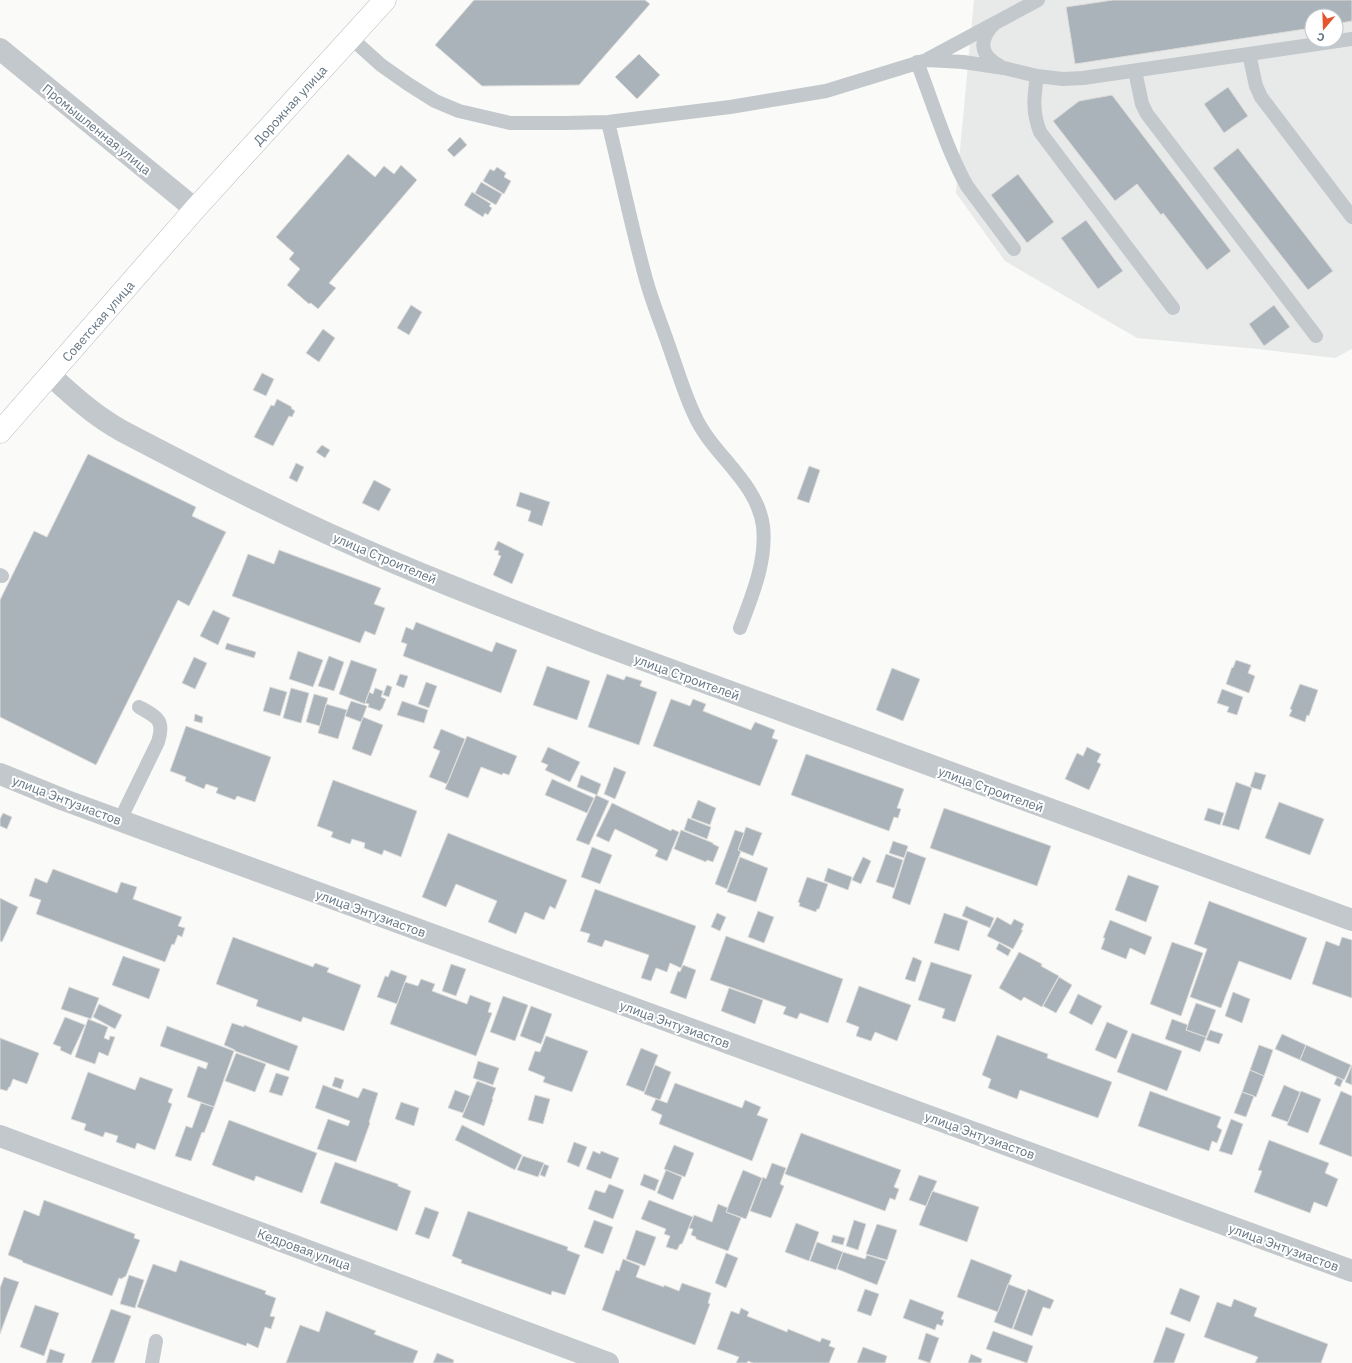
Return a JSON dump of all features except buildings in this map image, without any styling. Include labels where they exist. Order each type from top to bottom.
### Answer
[{"type":"street","name":"Дорожная улица","points":[[195,209],[385,0]]},
{"type":"street","name":"Промышленная улица","points":[[0,49],[195,209]]},
{"type":"street","name":"Советская улица","points":[[0,432],[195,209]]},
{"type":"street","name":"улица Строителей","points":[[50,375],[104,422],[330,535],[418,573],[607,647],[1352,920]]},
{"type":"street","name":"улица Энтузиастов","points":[[0,774],[64,800],[1352,1271]]},
{"type":"street","name":"Кедровая улица","points":[[0,1136],[608,1363]]},
{"type":"lane","points":[[351,38],[381,65],[408,84],[435,101],[459,111],[510,123],[564,124],[608,122],[730,107],[826,91],[922,61],[1038,0]]},
{"type":"lane","points":[[997,21],[986,34],[984,47],[988,59],[1004,68]]},
{"type":"lane","points":[[922,61],[963,62],[1004,68],[1037,76],[1063,79],[1083,78],[1249,54],[1351,43]]},
{"type":"lane","points":[[1249,54],[1256,86],[1261,97],[1352,217]]},
{"type":"lane","points":[[922,61],[954,158],[962,176],[1014,248]]},
{"type":"lane","points":[[1135,71],[1142,104],[1147,114],[1316,336]]},
{"type":"lane","points":[[1037,76],[1033,109],[1035,120],[1040,132],[1173,308]]},
{"type":"lane","points":[[608,122],[648,285],[694,416],[702,430],[750,491],[759,509],[763,526],[762,558],[758,578],[740,628]]},
{"type":"lane","points":[[120,820],[158,742],[161,732],[161,724],[156,717],[139,707]]},
{"type":"lane","points":[[152,1363],[156,1341]]},
{"type":"shaded area","points":[[974,0],[1352,0],[1352,349],[1335,358],[1258,349],[1137,338],[1005,261],[956,193]]}]
